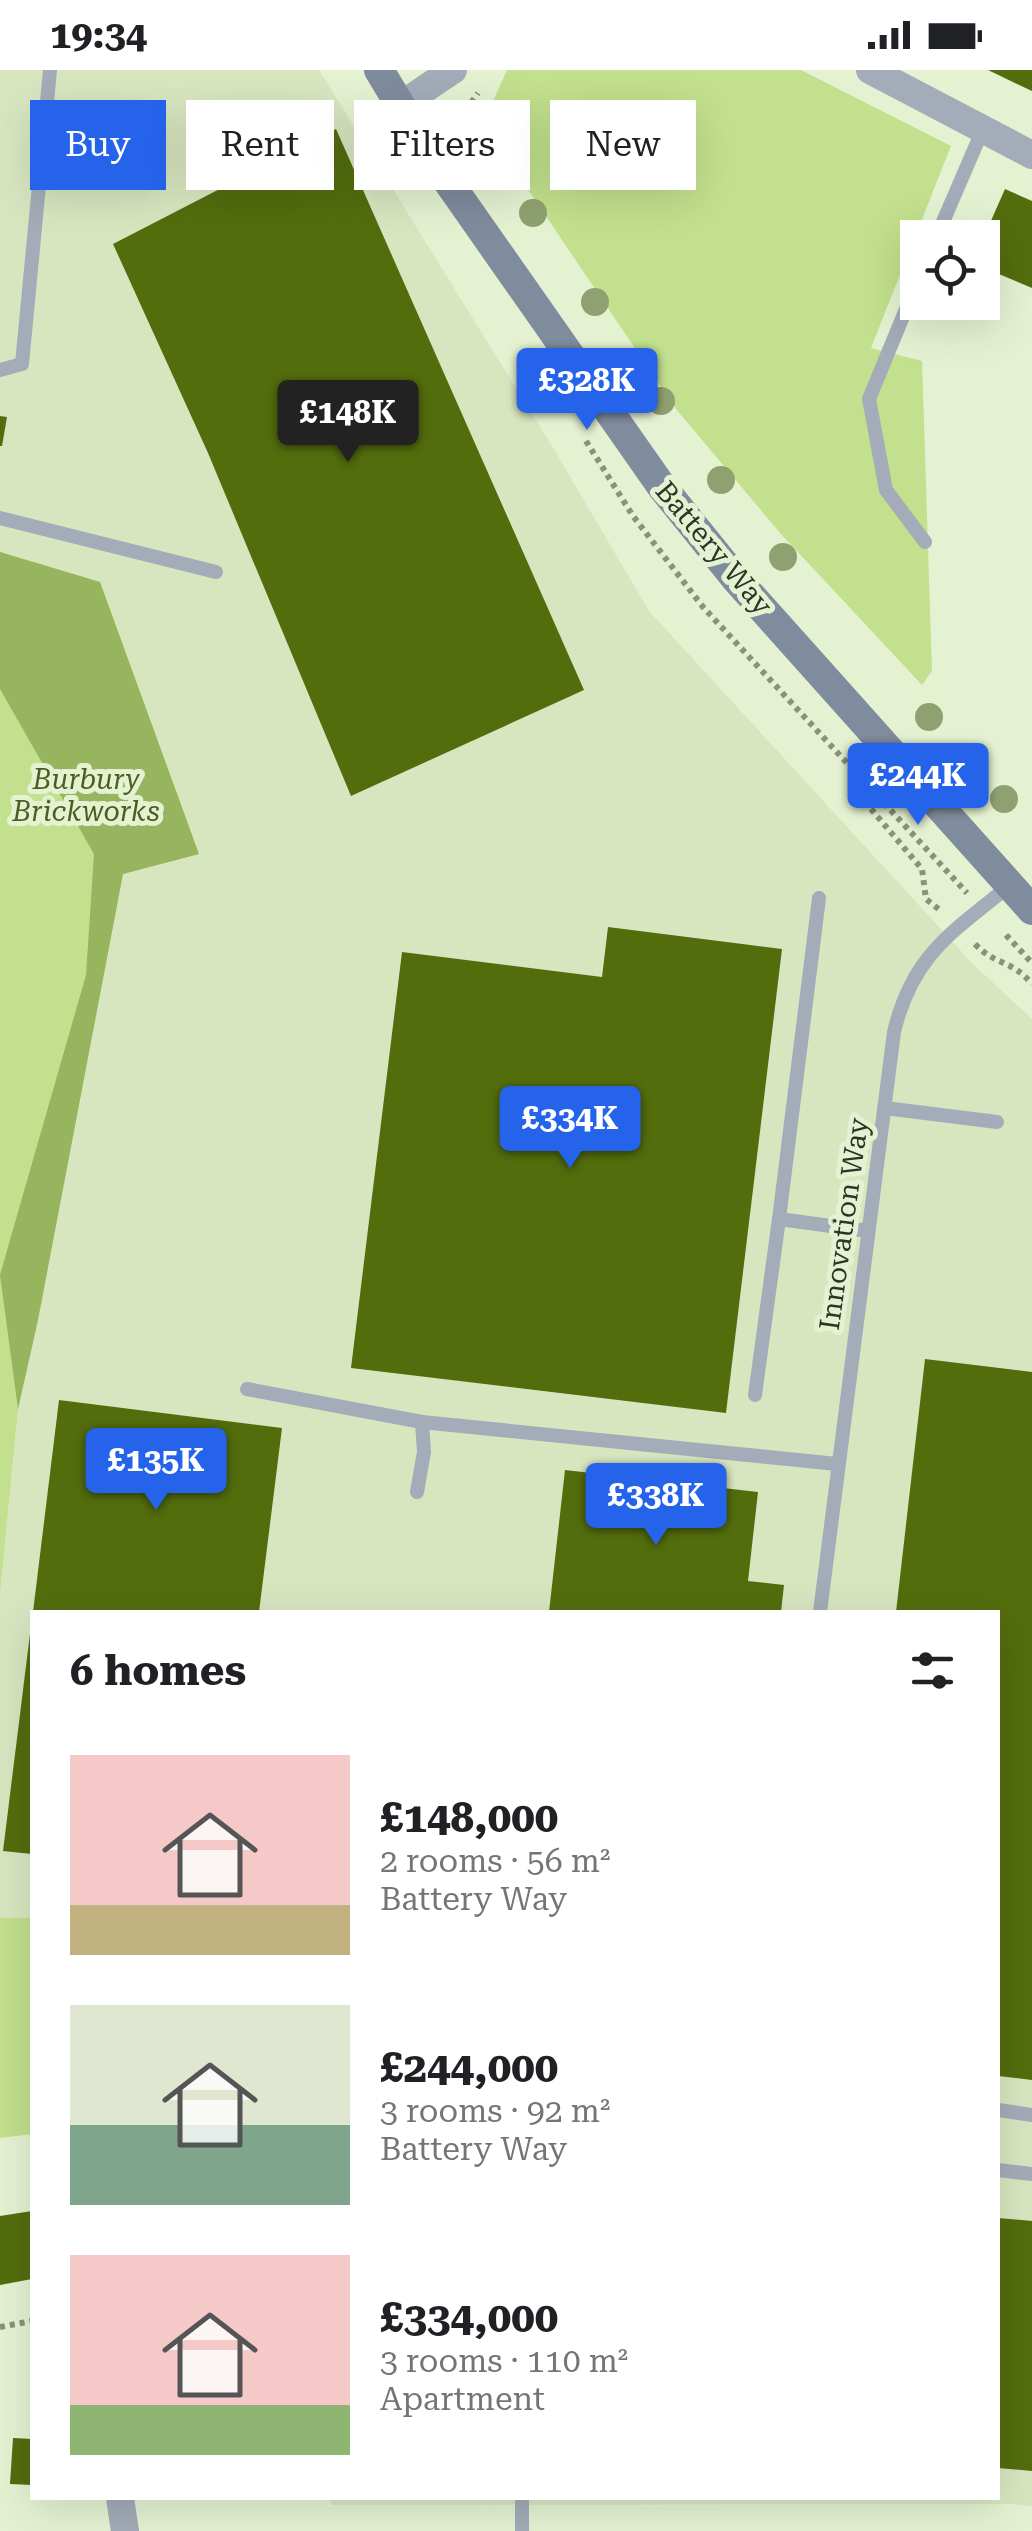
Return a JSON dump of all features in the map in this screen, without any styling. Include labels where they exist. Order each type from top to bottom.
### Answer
[{"type":"street","name":"Battery Way","points":[[379,70],[398,100]]},
{"type":"street","points":[[408,100],[453,70]]},
{"type":"street","points":[[870,70],[1032,155]]},
{"type":"street","name":"Battery Way","points":[[454,190],[662,487],[737,580],[1032,910]]},
{"type":"street","points":[[120,2500],[126,2531]]},
{"type":"lane","points":[[0,370],[22,364],[50,70]]},
{"type":"lane","points":[[944,220],[983,129]]},
{"type":"lane","points":[[902,320],[869,399],[886,490],[924,542]]},
{"type":"lane","points":[[0,518],[216,572]]},
{"type":"lane","name":"Innovation Way","points":[[820,1610],[884,1108],[902,998],[918,968],[959,926],[1009,886]]},
{"type":"lane","points":[[755,1395],[819,898]]},
{"type":"lane","points":[[884,1108],[998,1122]]},
{"type":"lane","points":[[779,1219],[868,1231]]},
{"type":"lane","points":[[246,1389],[422,1422],[837,1464]]},
{"type":"lane","points":[[416,1492],[424,1452],[422,1422]]},
{"type":"lane","points":[[1000,2110],[1032,2115]]},
{"type":"lane","points":[[1000,2170],[1032,2174]]},
{"type":"lane","points":[[522,2500],[522,2531]]},
{"type":"path","points":[[473,100],[484,86]]},
{"type":"path","points":[[633,516],[703,607],[1032,963]]},
{"type":"path","points":[[865,784],[860,796],[922,869],[926,899],[959,926],[988,958],[1017,966],[1032,984]]},
{"type":"path","points":[[0,2326],[30,2321]]},
{"type":"shaded area","points":[[0,70],[319,70],[354,127],[354,190],[393,190],[649,611],[973,964],[1032,1019],[1032,2506],[332,2505],[331,2500],[1000,2500],[1000,1610],[30,1610],[30,1918],[0,1918],[0,1594],[18,1409],[123,873],[199,853],[100,582],[0,552]]},
{"type":"green space","points":[[507,70],[801,70],[951,146],[922,220],[900,220],[900,275],[871,348],[922,361],[932,671],[922,685],[781,534],[676,409],[528,190],[530,100],[493,100]]},
{"type":"green space","name":"Burbury Brickworks","points":[[0,552],[100,582],[199,854],[123,874],[18,1409],[0,1594]]},
{"type":"green space","points":[[0,552],[100,582],[199,854],[123,874],[18,1409],[0,1275],[86,975],[94,854],[0,689]]},
{"type":"green space","points":[[0,1918],[30,1918],[30,2134],[0,2138]]},
{"type":"building","points":[[988,70],[1032,70],[1032,91],[1017,84]]},
{"type":"building","points":[[334,130],[354,170],[354,190],[363,190],[584,690],[351,796],[208,453],[113,244],[218,190],[334,190]]},
{"type":"building","points":[[1005,189],[1032,201],[1032,288],[1000,275],[1000,220],[991,220]]},
{"type":"building","points":[[0,416],[7,417],[2,446],[0,446]]},
{"type":"building","points":[[608,927],[782,949],[726,1413],[351,1368],[402,952],[602,977]]},
{"type":"building","points":[[925,1359],[1032,1372],[1032,2080],[1000,2076],[1000,1610],[896,1610]]},
{"type":"building","points":[[59,1400],[282,1428],[259,1610],[33,1610]]},
{"type":"building","points":[[565,1470],[758,1492],[748,1581],[784,1585],[781,1610],[549,1610]]},
{"type":"building","points":[[30,1634],[30,1854],[3,1851]]},
{"type":"building","points":[[30,2211],[30,2279],[0,2285],[0,2216]]},
{"type":"building","points":[[1000,2218],[1032,2221],[1032,2471],[1000,2468]]},
{"type":"building","points":[[13,2438],[30,2439],[30,2485],[10,2484]]}]
